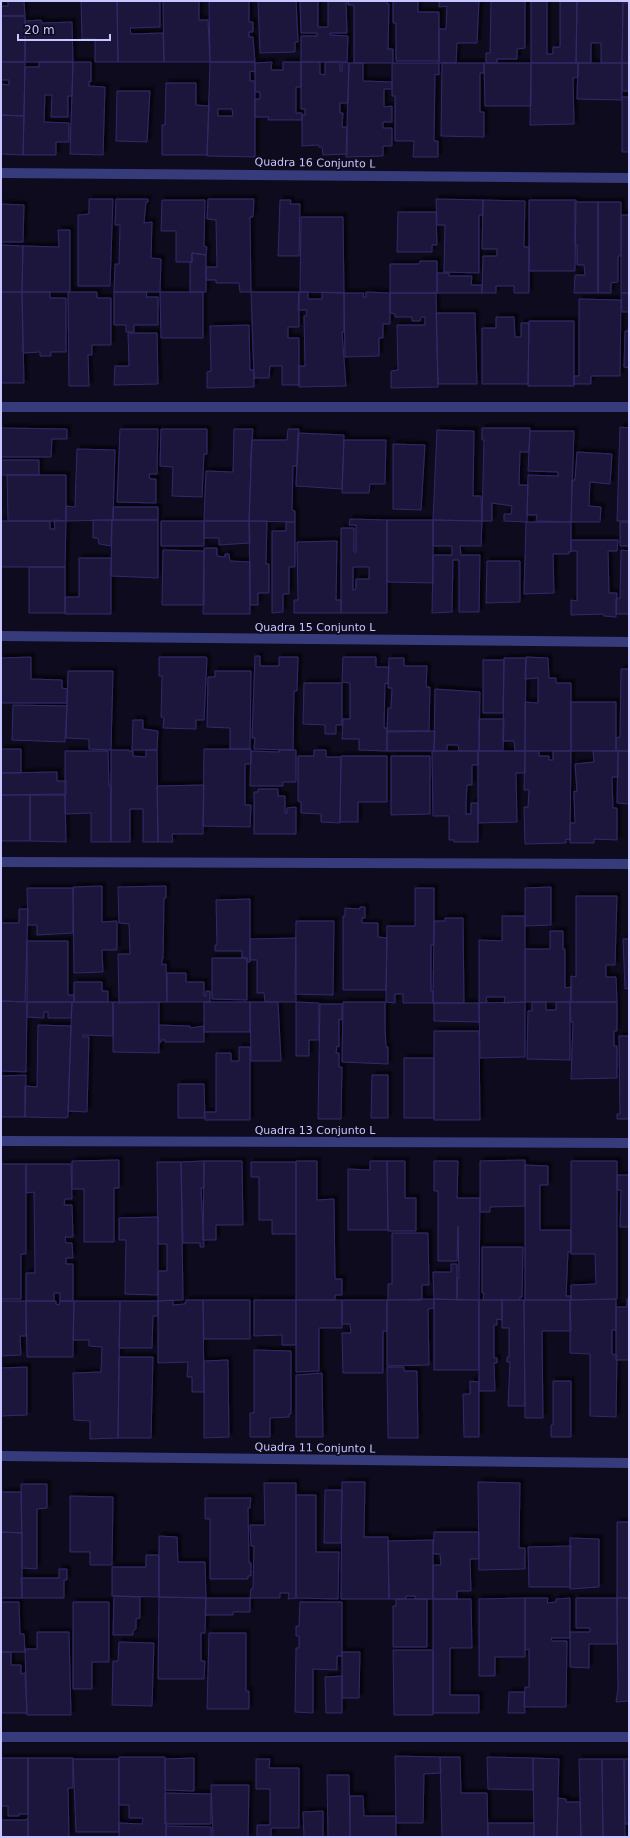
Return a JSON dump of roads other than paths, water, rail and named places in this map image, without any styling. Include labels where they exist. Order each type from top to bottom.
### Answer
[{"type":"street","name":"Quadra 16 Conjunto L","points":[[1,173],[629,178]]},
{"type":"street","points":[[1,407],[629,407]]},
{"type":"street","name":"Quadra 15 Conjunto L","points":[[1,636],[629,642]]},
{"type":"street","points":[[1,862],[629,864]]},
{"type":"street","name":"Quadra 13 Conjunto L","points":[[1,1141],[629,1143]]},
{"type":"street","name":"Quadra 11 Conjunto L","points":[[1,1456],[629,1463]]},
{"type":"street","points":[[1,1737],[629,1737]]}]
